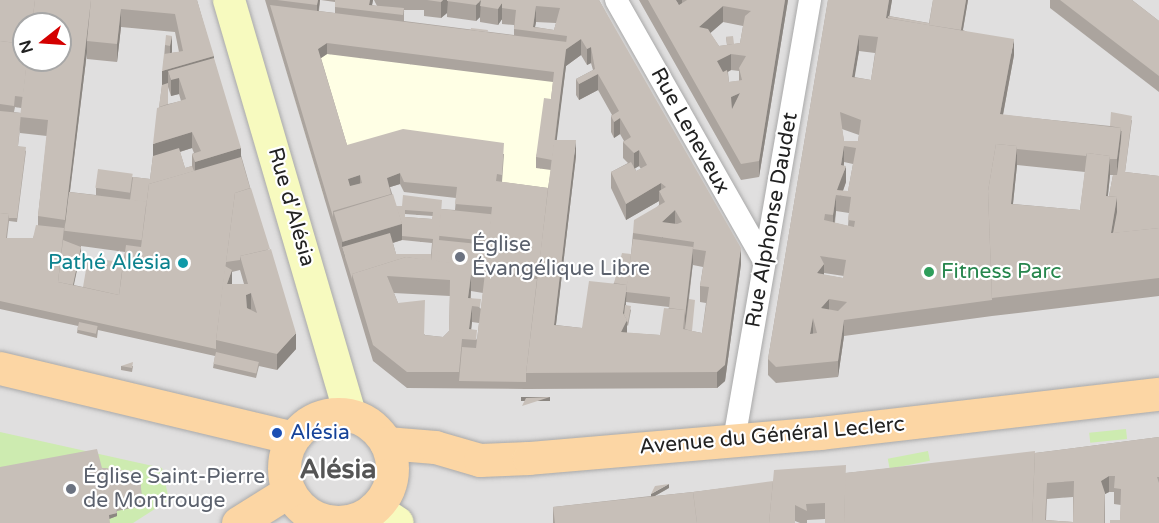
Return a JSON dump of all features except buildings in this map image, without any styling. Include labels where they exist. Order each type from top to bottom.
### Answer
[{"type":"main road","name":"Rue d'Alésia","points":[[229,0],[350,414]]},
{"type":"main road","points":[[0,368],[293,438]]},
{"type":"main road","name":"Avenue du Général Leclerc","points":[[386,442],[435,447],[480,460],[734,440],[1159,394]]},
{"type":"main road","points":[[350,414],[369,423],[386,442],[393,470],[376,517],[345,522],[322,520],[302,509],[289,491],[284,458],[293,438],[322,416],[350,414]]},
{"type":"main road","points":[[238,523],[289,491]]},
{"type":"street","name":"Rue Leneveux","points":[[616,0],[765,262]]},
{"type":"street","name":"Rue Alphonse Daudet","points":[[734,440],[810,0]]},
{"type":"shaded area","points":[[0,0],[1159,0],[1159,523],[0,523]]},
{"type":"shaded area","points":[[270,15],[565,66],[550,191],[397,175],[324,197]]},
{"type":"green space","points":[[1126,429],[1127,439],[1090,443],[1089,433]]},
{"type":"green space","name":"Église Saint-Pierre de Montrouge","points":[[0,432],[162,468],[169,500],[133,523],[0,523]]},
{"type":"green space","points":[[928,451],[930,461],[890,469],[888,459]]},
{"type":"place","name":"Église Évangélique Libre","points":[[460,257]]},
{"type":"place","name":"Pathé Alésia","points":[[183,263]]},
{"type":"place","name":"Fitness Parc","points":[[929,272]]},
{"type":"place","name":"Alésia","points":[[277,433]]},
{"type":"place","name":"Église Saint-Pierre de Montrouge","points":[[71,489]]},
{"type":"district","name":"Alésia","points":[[338,470]]}]
